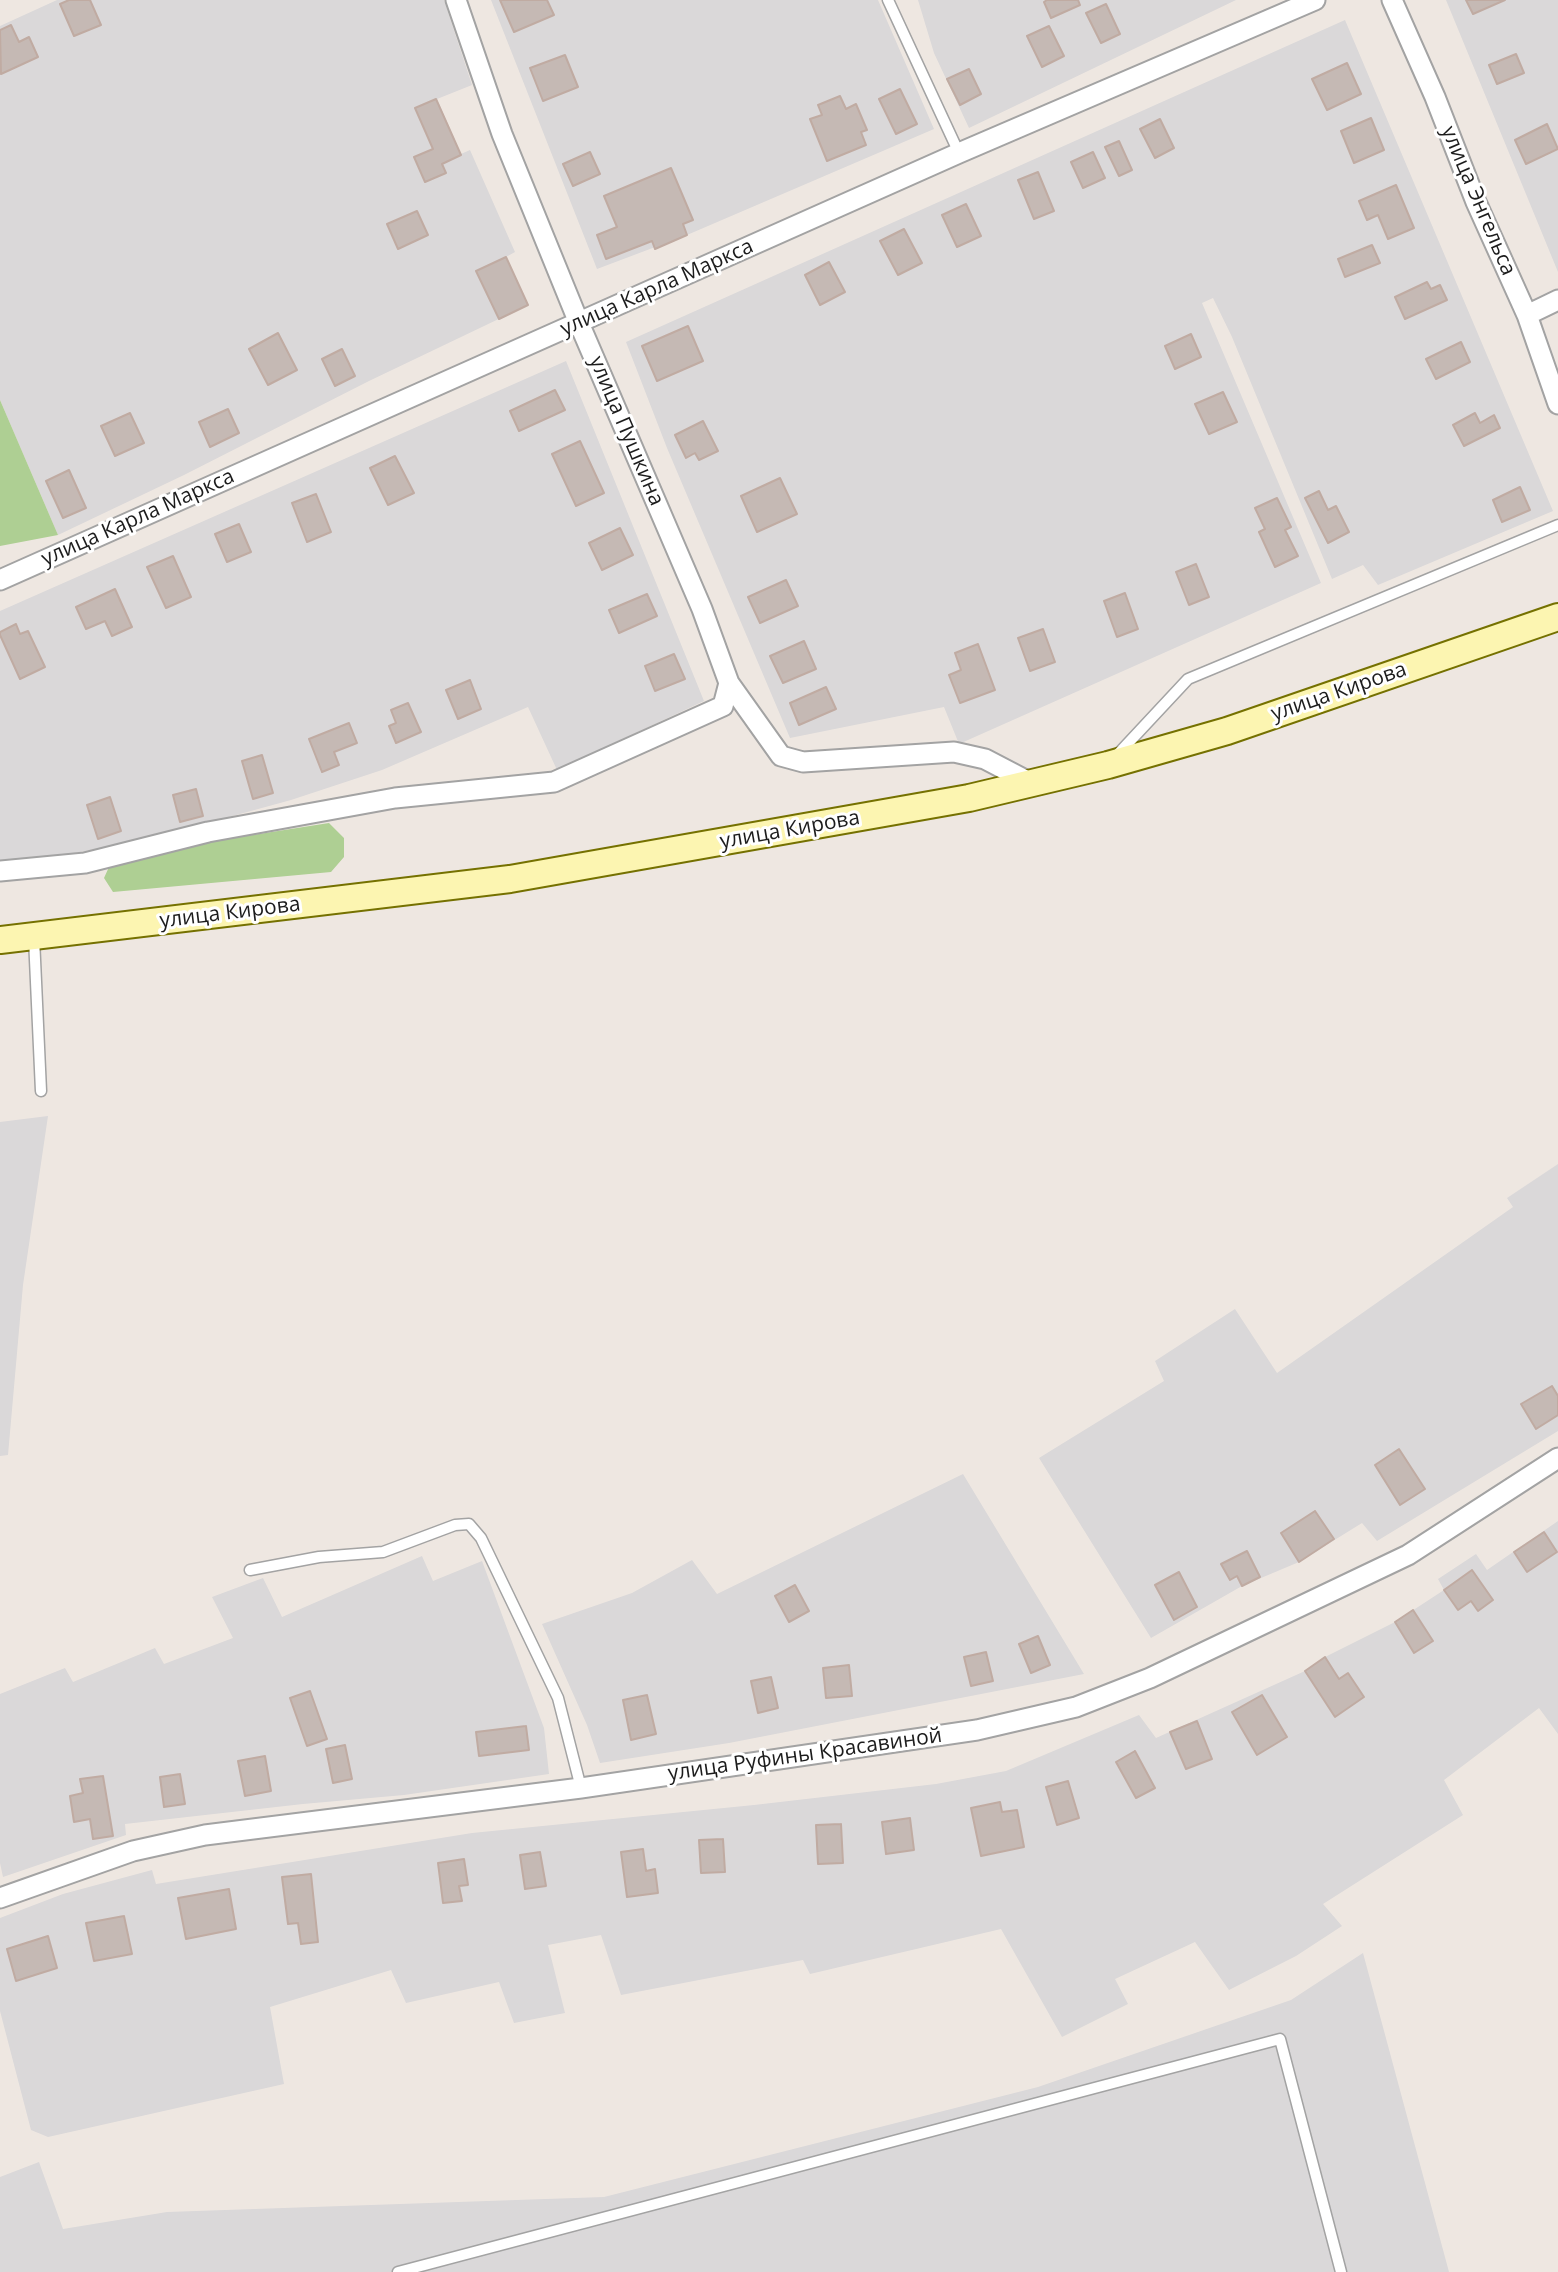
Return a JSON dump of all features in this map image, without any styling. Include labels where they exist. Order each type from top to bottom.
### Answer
[{"type":"main road","name":"улица Кирова","points":[[0,940],[510,879],[969,798],[1108,765],[1227,731],[1558,617]]},
{"type":"street","name":"улица Пушкина","points":[[456,0],[502,134],[579,323],[702,609],[729,683],[782,756],[803,762],[954,752],[985,759],[1031,783]]},
{"type":"street","name":"улица Карла Маркса","points":[[0,580],[959,153],[1315,0]]},
{"type":"street","name":"улица Энгельса","points":[[1392,0],[1435,97],[1476,202],[1527,315],[1558,404]]},
{"type":"street","points":[[1527,315],[1558,300]]},
{"type":"street","points":[[0,871],[85,863],[208,832],[395,798],[554,782],[723,706],[729,683]]},
{"type":"street","name":"улица Руфины Красавиной","points":[[0,1898],[133,1852],[205,1835],[581,1788],[976,1730],[1076,1707],[1150,1678],[1408,1555],[1558,1458]]},
{"type":"lane","points":[[888,0],[959,153]]},
{"type":"lane","points":[[1108,765],[1188,679],[1558,526]]},
{"type":"lane","points":[[34,936],[41,1091]]},
{"type":"lane","points":[[250,1570],[319,1557],[383,1552],[455,1525],[469,1524],[481,1538],[558,1698],[581,1788]]},
{"type":"lane","points":[[398,2272],[1280,2039],[1341,2272]]},
{"type":"shaded area","points":[[57,0],[444,0],[472,85],[437,99],[461,154],[470,150],[515,252],[506,257],[528,305],[58,535],[0,400],[0,26]]},
{"type":"shaded area","points":[[491,0],[878,0],[934,129],[687,235],[597,269]]},
{"type":"shaded area","points":[[918,0],[1236,0],[969,128],[934,53]]},
{"type":"shaded area","points":[[1446,0],[1558,0],[1558,272],[1528,199]]},
{"type":"shaded area","points":[[1345,20],[1553,511],[1378,585],[1363,565],[1332,579],[1232,337],[1213,298],[1202,303],[1321,583],[959,744],[944,707],[790,738],[667,448],[626,342]]},
{"type":"shaded area","points":[[566,361],[704,701],[557,770],[528,707],[382,770],[291,800],[145,840],[58,856],[0,861],[0,611]]},
{"type":"shaded area","points":[[48,1116],[23,1285],[8,1455],[0,1456],[0,1122]]},
{"type":"shaded area","points":[[1558,1164],[1558,1431],[1377,1541],[1362,1523],[1299,1562],[1242,1586],[1151,1638],[1039,1458],[1164,1381],[1155,1361],[1235,1309],[1277,1373],[1513,1207],[1507,1198]]},
{"type":"shaded area","points":[[963,1474],[1084,1674],[729,1743],[600,1763],[587,1725],[542,1624],[632,1593],[692,1560],[717,1594]]},
{"type":"shaded area","points":[[1558,1521],[1558,1734],[1539,1708],[1444,1780],[1463,1815],[1323,1904],[1342,1926],[1296,1956],[1229,1990],[1195,1942],[1115,1979],[1128,2004],[1062,2037],[1001,1929],[810,1974],[803,1960],[621,1995],[601,1935],[548,1945],[565,2013],[514,2023],[499,1982],[406,2003],[391,1970],[270,2007],[284,2084],[48,2137],[31,2130],[0,2011],[0,1918],[63,1894],[152,1870],[156,1884],[472,1833],[936,1784],[1006,1771],[1139,1715],[1156,1738],[1305,1671],[1325,1657],[1395,1622],[1444,1590],[1438,1579],[1476,1554],[1487,1570]]},
{"type":"shaded area","points":[[422,1556],[433,1581],[482,1561],[544,1728],[549,1774],[404,1795],[125,1824],[126,1835],[3,1877],[0,1863],[0,1694],[65,1668],[73,1682],[155,1648],[164,1664],[233,1638],[212,1597],[263,1578],[282,1617]]},
{"type":"shaded area","points":[[1363,1953],[1449,2272],[0,2272],[0,2177],[39,2162],[63,2229],[167,2212],[604,2197],[1038,2087],[1291,2000]]},
{"type":"green space","points":[[0,400],[58,535],[0,546]]},
{"type":"green space","points":[[329,823],[344,838],[344,857],[331,872],[113,892],[104,878],[109,867],[208,842]]},
{"type":"building","points":[[69,0],[90,0],[101,25],[74,36],[60,4]]},
{"type":"building","points":[[500,0],[547,0],[554,15],[514,32]]},
{"type":"building","points":[[1078,0],[1080,5],[1051,18],[1044,2]]},
{"type":"building","points":[[1466,0],[1505,0],[1473,14]]},
{"type":"building","points":[[1106,4],[1120,34],[1101,43],[1086,13]]},
{"type":"building","points":[[11,25],[19,42],[29,37],[38,57],[1,74],[0,30]]},
{"type":"building","points":[[1049,26],[1064,56],[1042,67],[1027,36]]},
{"type":"building","points":[[1516,54],[1524,73],[1497,84],[1489,65]]},
{"type":"building","points":[[565,55],[578,87],[543,101],[530,68]]},
{"type":"building","points":[[1347,63],[1361,94],[1327,110],[1312,79]]},
{"type":"building","points":[[969,69],[981,94],[960,105],[947,79]]},
{"type":"building","points":[[900,89],[917,124],[896,134],[879,99]]},
{"type":"building","points":[[840,96],[846,109],[856,104],[867,130],[861,132],[866,145],[827,161],[810,119],[822,115],[818,105]]},
{"type":"building","points":[[436,99],[461,155],[442,164],[446,173],[425,182],[414,157],[433,149],[415,108]]},
{"type":"building","points":[[1371,118],[1384,150],[1354,163],[1341,131]]},
{"type":"building","points":[[1160,119],[1174,148],[1155,158],[1140,129]]},
{"type":"building","points":[[1547,124],[1558,149],[1526,164],[1515,140]]},
{"type":"building","points":[[1119,141],[1132,170],[1119,176],[1105,147]]},
{"type":"building","points":[[590,152],[600,174],[573,186],[563,164]]},
{"type":"building","points":[[1093,152],[1105,178],[1083,188],[1071,162]]},
{"type":"building","points":[[671,168],[693,220],[683,224],[687,235],[655,249],[652,241],[606,259],[597,235],[617,227],[604,196]]},
{"type":"building","points":[[1038,172],[1054,211],[1034,219],[1018,180]]},
{"type":"building","points":[[1396,185],[1414,228],[1388,239],[1378,215],[1367,220],[1359,201]]},
{"type":"building","points":[[966,204],[981,236],[957,247],[942,215]]},
{"type":"building","points":[[417,211],[428,235],[398,249],[387,224]]},
{"type":"building","points":[[904,229],[922,263],[898,275],[880,241]]},
{"type":"building","points":[[1372,245],[1380,263],[1345,277],[1338,259]]},
{"type":"building","points":[[506,257],[528,305],[499,319],[476,271]]},
{"type":"building","points":[[829,262],[845,292],[820,305],[805,275]]},
{"type":"building","points":[[1427,282],[1431,289],[1440,285],[1447,300],[1405,319],[1395,297]]},
{"type":"building","points":[[688,326],[703,361],[657,381],[642,346]]},
{"type":"building","points":[[278,333],[297,370],[268,385],[249,349]]},
{"type":"building","points":[[1191,334],[1201,357],[1175,369],[1165,346]]},
{"type":"building","points":[[1461,342],[1470,362],[1436,379],[1426,359]]},
{"type":"building","points":[[342,349],[355,376],[335,386],[322,359]]},
{"type":"building","points":[[555,390],[565,410],[519,431],[510,411]]},
{"type":"building","points":[[1223,392],[1237,422],[1209,434],[1195,404]]},
{"type":"building","points":[[228,409],[239,433],[210,447],[199,422]]},
{"type":"building","points":[[130,413],[144,443],[115,456],[101,426]]},
{"type":"building","points":[[1475,413],[1480,423],[1494,415],[1500,428],[1464,446],[1453,425]]},
{"type":"building","points":[[703,421],[718,451],[699,460],[695,453],[686,458],[675,435]]},
{"type":"building","points":[[580,441],[604,493],[576,506],[552,454]]},
{"type":"building","points":[[395,456],[414,493],[388,505],[370,468]]},
{"type":"building","points":[[69,470],[86,508],[63,518],[46,481]]},
{"type":"building","points":[[780,478],[797,514],[757,532],[741,496]]},
{"type":"building","points":[[1520,487],[1530,510],[1502,522],[1493,500]]},
{"type":"building","points":[[1319,491],[1328,510],[1336,506],[1349,532],[1328,543],[1305,498]]},
{"type":"building","points":[[316,494],[331,532],[307,542],[292,503]]},
{"type":"building","points":[[1277,498],[1291,527],[1285,530],[1298,556],[1275,567],[1259,532],[1265,529],[1255,508]]},
{"type":"building","points":[[239,524],[251,552],[227,562],[215,534]]},
{"type":"building","points":[[620,528],[633,555],[602,570],[589,543]]},
{"type":"building","points":[[173,556],[191,597],[166,608],[147,567]]},
{"type":"building","points":[[1196,564],[1209,597],[1189,605],[1176,572]]},
{"type":"building","points":[[786,580],[798,606],[760,623],[748,597]]},
{"type":"building","points":[[115,589],[132,627],[112,636],[105,621],[86,629],[76,607]]},
{"type":"building","points":[[1125,593],[1138,629],[1117,637],[1104,601]]},
{"type":"building","points":[[647,594],[657,616],[619,633],[609,610]]},
{"type":"building","points":[[16,624],[20,634],[28,631],[45,667],[20,679],[0,635],[0,632]]},
{"type":"building","points":[[1043,629],[1055,662],[1030,671],[1018,638]]},
{"type":"building","points":[[804,641],[816,669],[783,683],[770,656]]},
{"type":"building","points":[[978,644],[995,690],[960,703],[949,675],[961,670],[955,653]]},
{"type":"building","points":[[674,654],[685,679],[655,691],[645,666]]},
{"type":"building","points":[[470,680],[481,709],[458,719],[446,690]]},
{"type":"building","points":[[826,687],[836,709],[799,725],[790,703]]},
{"type":"building","points":[[408,703],[421,732],[396,743],[389,726],[396,723],[391,710]]},
{"type":"building","points":[[349,723],[357,743],[334,752],[339,765],[322,772],[309,739]]},
{"type":"building","points":[[262,755],[273,793],[253,799],[242,761]]},
{"type":"building","points":[[196,789],[203,816],[180,822],[173,795]]},
{"type":"building","points":[[110,797],[121,831],[98,839],[87,805]]},
{"type":"building","points":[[1552,1386],[1558,1396],[1558,1415],[1536,1429],[1521,1404]]},
{"type":"building","points":[[1399,1449],[1425,1489],[1400,1505],[1375,1465]]},
{"type":"building","points":[[1315,1511],[1334,1539],[1299,1562],[1281,1533]]},
{"type":"building","points":[[1544,1532],[1557,1552],[1527,1572],[1514,1552]]},
{"type":"building","points":[[1247,1551],[1260,1577],[1242,1586],[1237,1576],[1230,1580],[1221,1564]]},
{"type":"building","points":[[1472,1570],[1493,1600],[1478,1611],[1471,1601],[1458,1610],[1444,1590]]},
{"type":"building","points":[[1179,1572],[1197,1607],[1174,1620],[1155,1585]]},
{"type":"building","points":[[795,1585],[809,1611],[789,1622],[775,1596]]},
{"type":"building","points":[[1413,1610],[1433,1641],[1414,1653],[1395,1622]]},
{"type":"building","points":[[1038,1636],[1050,1665],[1031,1673],[1019,1644]]},
{"type":"building","points":[[986,1652],[993,1681],[971,1686],[964,1657]]},
{"type":"building","points":[[1325,1657],[1339,1679],[1348,1673],[1364,1697],[1335,1717],[1305,1671]]},
{"type":"building","points":[[849,1665],[852,1696],[826,1698],[823,1668]]},
{"type":"building","points":[[771,1677],[778,1708],[758,1713],[751,1681]]},
{"type":"building","points":[[310,1691],[327,1739],[307,1746],[290,1698]]},
{"type":"building","points":[[647,1695],[656,1734],[631,1740],[623,1700]]},
{"type":"building","points":[[1262,1695],[1287,1737],[1257,1755],[1232,1712]]},
{"type":"building","points":[[1197,1721],[1212,1759],[1186,1769],[1170,1732]]},
{"type":"building","points":[[526,1726],[529,1750],[479,1756],[476,1732]]},
{"type":"building","points":[[345,1745],[352,1779],[333,1783],[326,1749]]},
{"type":"building","points":[[1135,1751],[1155,1788],[1136,1798],[1116,1762]]},
{"type":"building","points":[[265,1756],[271,1791],[245,1796],[238,1761]]},
{"type":"building","points":[[180,1774],[185,1804],[164,1807],[160,1777]]},
{"type":"building","points":[[103,1776],[113,1836],[93,1839],[90,1819],[74,1822],[70,1796],[83,1793],[80,1779]]},
{"type":"building","points":[[1068,1781],[1079,1818],[1057,1825],[1046,1787]]},
{"type":"building","points":[[1000,1802],[1002,1812],[1017,1810],[1024,1847],[981,1856],[971,1808]]},
{"type":"building","points":[[910,1818],[914,1850],[886,1854],[882,1822]]},
{"type":"building","points":[[841,1824],[843,1863],[818,1864],[816,1825]]},
{"type":"building","points":[[723,1839],[725,1872],[701,1873],[699,1840]]},
{"type":"building","points":[[643,1849],[646,1871],[655,1869],[658,1893],[627,1897],[621,1852]]},
{"type":"building","points":[[540,1852],[546,1886],[525,1889],[520,1855]]},
{"type":"building","points":[[464,1859],[468,1885],[459,1886],[462,1901],[443,1903],[438,1863]]},
{"type":"building","points":[[311,1874],[318,1942],[301,1944],[298,1923],[288,1924],[282,1877]]},
{"type":"building","points":[[229,1889],[236,1929],[186,1939],[178,1898]]},
{"type":"building","points":[[124,1916],[132,1954],[94,1961],[86,1923]]},
{"type":"building","points":[[48,1936],[57,1968],[16,1981],[7,1949]]}]
